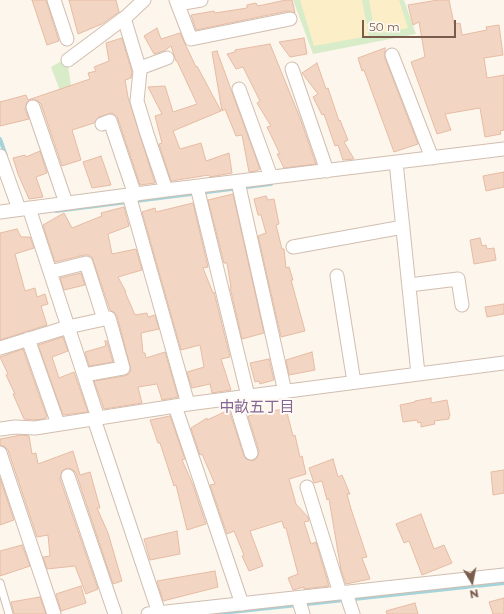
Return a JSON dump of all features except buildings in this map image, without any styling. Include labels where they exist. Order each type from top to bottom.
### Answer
[{"type":"street","points":[[54,0],[67,39]]},
{"type":"street","points":[[68,60],[124,18],[144,0]]},
{"type":"street","points":[[201,0],[177,2],[192,39],[290,19]]},
{"type":"street","points":[[124,18],[140,68],[137,101],[166,190]]},
{"type":"street","points":[[392,55],[432,158]]},
{"type":"street","points":[[140,68],[167,58]]},
{"type":"street","points":[[292,69],[326,171]]},
{"type":"street","points":[[239,89],[271,178]]},
{"type":"street","points":[[33,107],[66,203]]},
{"type":"street","points":[[102,124],[110,121],[132,195],[182,405],[242,604]]},
{"type":"street","points":[[0,212],[326,171],[397,167],[432,158],[504,149]]},
{"type":"street","points":[[0,156],[24,208],[50,272],[84,375],[153,613],[504,575]]},
{"type":"street","points":[[397,167],[418,374]]},
{"type":"street","points":[[238,182],[285,392]]},
{"type":"street","points":[[197,187],[248,396]]},
{"type":"street","points":[[293,247],[403,227]]},
{"type":"street","points":[[50,272],[86,263],[104,319]]},
{"type":"street","points":[[337,276],[354,382]]},
{"type":"street","points":[[409,285],[458,279],[462,305]]},
{"type":"street","points":[[0,348],[68,327],[108,318],[123,368],[84,375]]},
{"type":"street","points":[[28,339],[58,424]]},
{"type":"street","points":[[0,429],[15,427],[35,428],[182,405],[504,363]]},
{"type":"street","points":[[234,398],[251,453]]},
{"type":"street","points":[[0,453],[54,614]]},
{"type":"street","points":[[68,476],[115,614]]},
{"type":"street","points":[[307,487],[343,593],[353,614]]},
{"type":"street","points":[[298,598],[304,614]]},
{"type":"lane","points":[[0,583],[9,614]]},
{"type":"green space","points":[[293,0],[404,0],[416,34],[313,54]]},
{"type":"green space","points":[[65,59],[68,66],[72,92],[62,96],[51,67]]},
{"type":"sand","points":[[300,0],[362,0],[369,36],[314,46]]},
{"type":"sand","points":[[369,0],[399,0],[408,28],[381,33],[375,32]]},
{"type":"waterway","points":[[0,139],[6,156]]},
{"type":"waterway","points":[[56,211],[271,184]]},
{"type":"waterway","points":[[213,614],[504,583]]},
{"type":"district","name":"中畝五丁目","points":[[257,408]]}]
